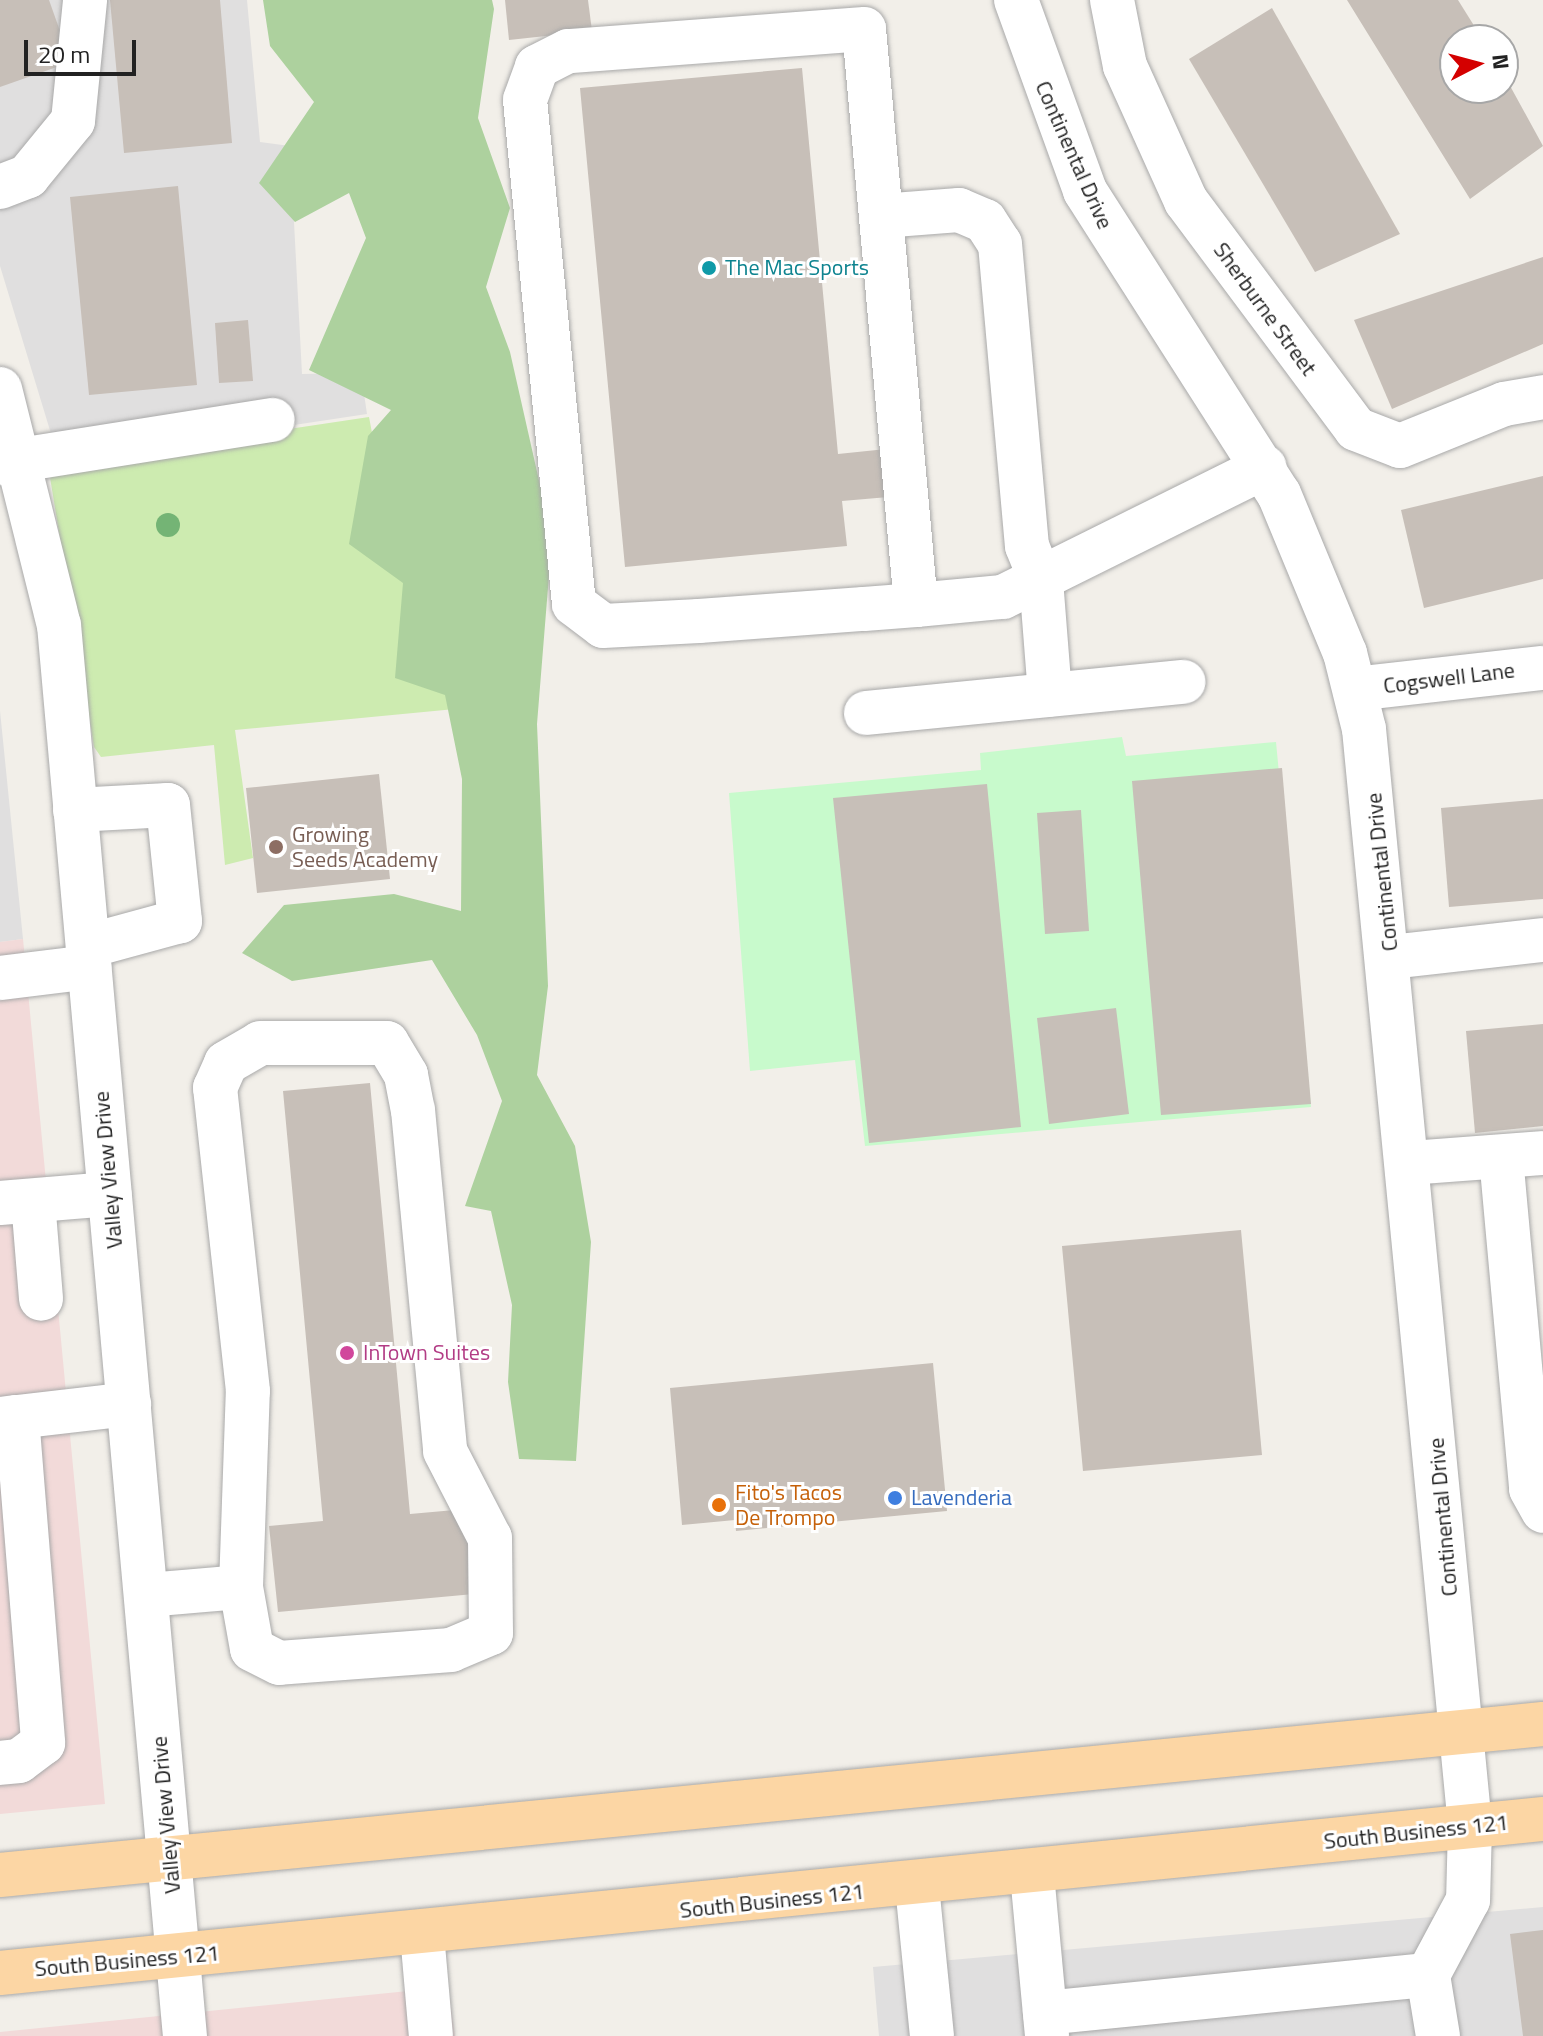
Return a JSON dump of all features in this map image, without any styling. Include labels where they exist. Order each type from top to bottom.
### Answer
[{"type":"main road","points":[[0,1875],[1543,1724]]},
{"type":"main road","name":"South Business 121","points":[[0,1973],[917,1886],[1543,1819]]},
{"type":"street","points":[[0,187],[28,176],[73,121],[85,0]]},
{"type":"street","name":"Continental Drive","points":[[1016,0],[1085,191],[1265,467],[1313,565],[1355,689],[1391,957],[1470,1826],[1468,1900],[1428,1975]]},
{"type":"street","name":"Sherburne Street","points":[[1112,0],[1125,66],[1186,201],[1356,429],[1400,446],[1504,404],[1543,397]]},
{"type":"street","points":[[916,605],[864,29],[568,51],[537,67],[525,100],[574,604],[603,626],[916,605],[1003,597],[1265,467]]},
{"type":"street","points":[[881,216],[959,210],[985,221],[1000,244],[1027,546],[1041,580],[1050,695]]},
{"type":"street","name":"Valley View Drive","points":[[0,389],[11,461],[59,625],[185,2036]]},
{"type":"street","points":[[11,461],[273,420]]},
{"type":"street","name":"Cogswell Lane","points":[[1355,689],[1543,668]]},
{"type":"street","points":[[866,713],[1183,682]]},
{"type":"street","points":[[0,978],[88,956],[180,921],[168,805],[75,810]]},
{"type":"street","points":[[1391,957],[1543,940]]},
{"type":"street","points":[[260,1043],[387,1043],[406,1075],[413,1110],[445,1451],[490,1538],[491,1633],[451,1650],[279,1663],[252,1649],[241,1587],[248,1391],[215,1088],[226,1063],[260,1043]]},
{"type":"street","points":[[1410,1163],[1522,1155],[1531,1489],[1543,1511]]},
{"type":"street","points":[[41,1299],[17,1202],[110,1194]]},
{"type":"street","points":[[0,1763],[19,1761],[43,1743],[8,1418],[129,1404]]},
{"type":"street","points":[[147,1595],[241,1587]]},
{"type":"street","points":[[1032,1874],[1046,2024],[1428,1975],[1438,2036]]},
{"type":"street","points":[[917,1886],[932,2036]]},
{"type":"street","points":[[422,1934],[431,2036]]},
{"type":"shaded area","points":[[0,0],[247,0],[260,142],[290,146],[302,374],[361,373],[367,414],[59,460],[0,266]]},
{"type":"shaded area","points":[[0,711],[23,939],[0,942]]},
{"type":"shaded area","points":[[23,939],[105,1804],[0,1814],[0,942]]},
{"type":"shaded area","points":[[1543,1907],[1543,2036],[879,2036],[873,1967]]},
{"type":"shaded area","points":[[448,1987],[455,2036],[0,2036],[0,2032]]},
{"type":"green space","points":[[263,0],[492,0],[494,9],[478,118],[510,208],[486,287],[510,352],[552,538],[537,724],[548,986],[537,1075],[575,1146],[591,1242],[576,1461],[519,1459],[508,1382],[512,1305],[491,1211],[465,1206],[502,1101],[477,1035],[432,960],[292,981],[242,953],[284,905],[394,894],[461,911],[462,779],[445,695],[395,678],[403,583],[349,544],[368,436],[391,410],[309,370],[366,238],[349,193],[295,222],[259,183],[314,102],[270,46]]},
{"type":"green space","points":[[369,417],[386,506],[455,709],[235,730],[253,858],[225,865],[214,745],[101,757],[94,747],[48,465]]},
{"type":"green space","points":[[1122,737],[1126,756],[1276,742],[1311,1107],[865,1146],[855,1060],[750,1071],[729,793],[981,770],[980,753]]},
{"type":"building","points":[[0,0],[49,0],[71,62],[0,87]]},
{"type":"building","points":[[110,0],[220,0],[232,143],[124,153]]},
{"type":"building","points":[[505,0],[588,0],[592,31],[509,40]]},
{"type":"building","points":[[1347,0],[1458,0],[1473,24],[1439,24],[1439,104],[1519,102],[1543,146],[1470,199]]},
{"type":"building","points":[[1272,8],[1400,234],[1315,272],[1189,59]]},
{"type":"building","name":"The Mac Sports","points":[[802,68],[838,454],[896,448],[900,496],[842,501],[847,546],[625,567],[580,88]]},
{"type":"building","points":[[178,186],[197,385],[89,395],[70,197]]},
{"type":"building","points":[[1543,257],[1543,344],[1392,409],[1354,320]]},
{"type":"building","points":[[248,320],[253,381],[219,383],[215,323]]},
{"type":"building","points":[[1543,476],[1543,579],[1424,608],[1401,510]]},
{"type":"building","points":[[1282,768],[1311,1104],[1161,1115],[1132,781]]},
{"type":"building","points":[[379,774],[390,879],[257,893],[246,788]]},
{"type":"building","points":[[987,784],[1021,1127],[869,1143],[833,798]]},
{"type":"building","points":[[1543,799],[1543,899],[1449,907],[1441,808]]},
{"type":"building","points":[[1081,810],[1089,931],[1045,934],[1037,813]]},
{"type":"building","points":[[1116,1008],[1129,1114],[1049,1124],[1037,1018]]},
{"type":"building","points":[[1543,1024],[1543,1126],[1475,1133],[1466,1031]]},
{"type":"building","points":[[370,1083],[410,1514],[466,1509],[474,1594],[278,1612],[269,1526],[323,1521],[283,1091]]},
{"type":"building","points":[[1241,1230],[1262,1455],[1083,1471],[1062,1246]]},
{"type":"building","points":[[933,1363],[947,1511],[736,1531],[735,1520],[682,1525],[670,1388]]},
{"type":"building","points":[[1543,1930],[1543,2036],[1523,2036],[1510,1934]]},
{"type":"place","name":"The Mac Sports","points":[[709,268]]},
{"type":"place","name":"Growing Seeds Academy","points":[[276,847]]},
{"type":"place","name":"InTown Suites","points":[[347,1353]]},
{"type":"place","name":"Lavenderia","points":[[895,1498]]},
{"type":"place","name":"Fito's Tacos De Trompo","points":[[719,1505]]}]
